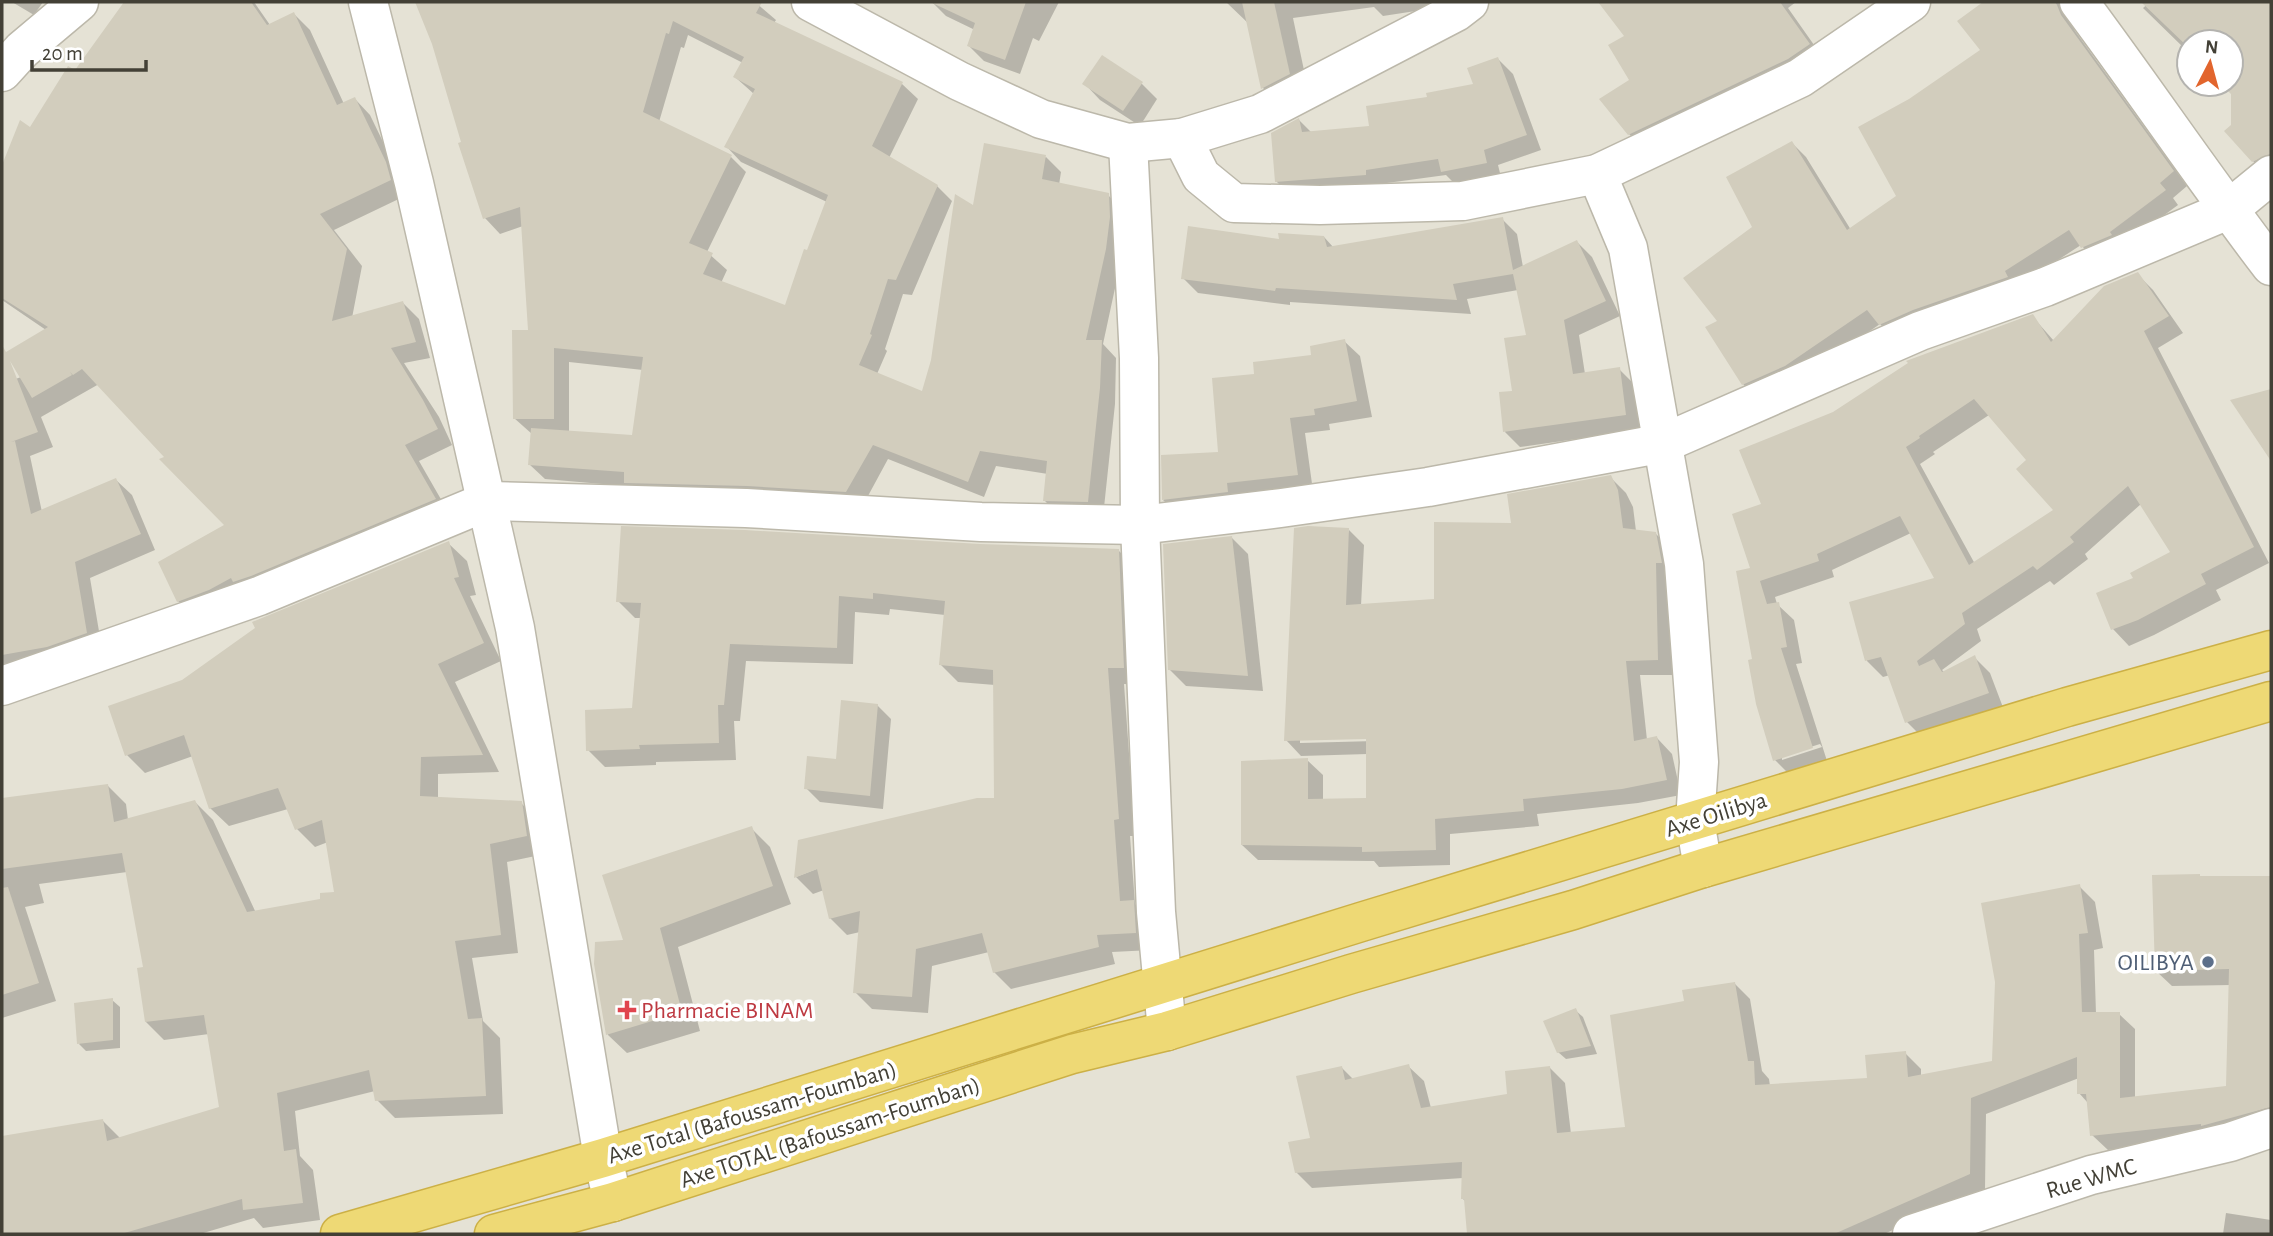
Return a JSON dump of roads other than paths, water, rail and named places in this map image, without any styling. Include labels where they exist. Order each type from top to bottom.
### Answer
[{"type":"highway","name":"Axe Oilibya","points":[[1163,983],[2067,707],[2271,650]]},
{"type":"highway","name":"Axe Oilibya","points":[[1167,1031],[1573,909],[1703,867],[2271,701]]},
{"type":"highway","points":[[2067,707],[2080,756]]},
{"type":"highway","name":"Axe Total (Bafoussam-Foumban)","points":[[358,1232],[1163,983]]},
{"type":"highway","name":"Axe TOTAL (Bafoussam-Foumban)","points":[[494,1234],[613,1202],[1072,1054],[1167,1031]]},
{"type":"street","points":[[2,72],[22,50],[79,2]]},
{"type":"street","points":[[368,2],[414,183],[515,628],[603,1158],[613,1202]]},
{"type":"street","points":[[811,2],[959,81],[1041,119],[1128,143],[1182,138],[1260,114],[1456,12],[1469,2]]},
{"type":"street","points":[[1182,138],[1201,176],[1234,203],[1320,205],[1463,201],[1597,174],[1800,78],[1912,2]]},
{"type":"street","points":[[2078,2],[2271,266]]},
{"type":"street","points":[[1128,143],[1139,358],[1140,524],[1156,912],[1167,1031]]},
{"type":"street","points":[[1597,174],[1628,248],[1684,564],[1699,762],[1695,821],[1703,867]]},
{"type":"street","points":[[2,686],[259,596],[488,501],[746,508],[981,522],[1140,524],[1428,487],[1664,443],[1920,331],[2045,287],[2228,210],[2271,174]]},
{"type":"street","name":"Rue WMC","points":[[1912,1234],[2091,1175],[2230,1142],[2271,1128]]},
{"type":"place","name":"OILIBYA","points":[[2208,962]]},
{"type":"place","name":"Pharmacie BINAM","points":[[627,1010]]}]
